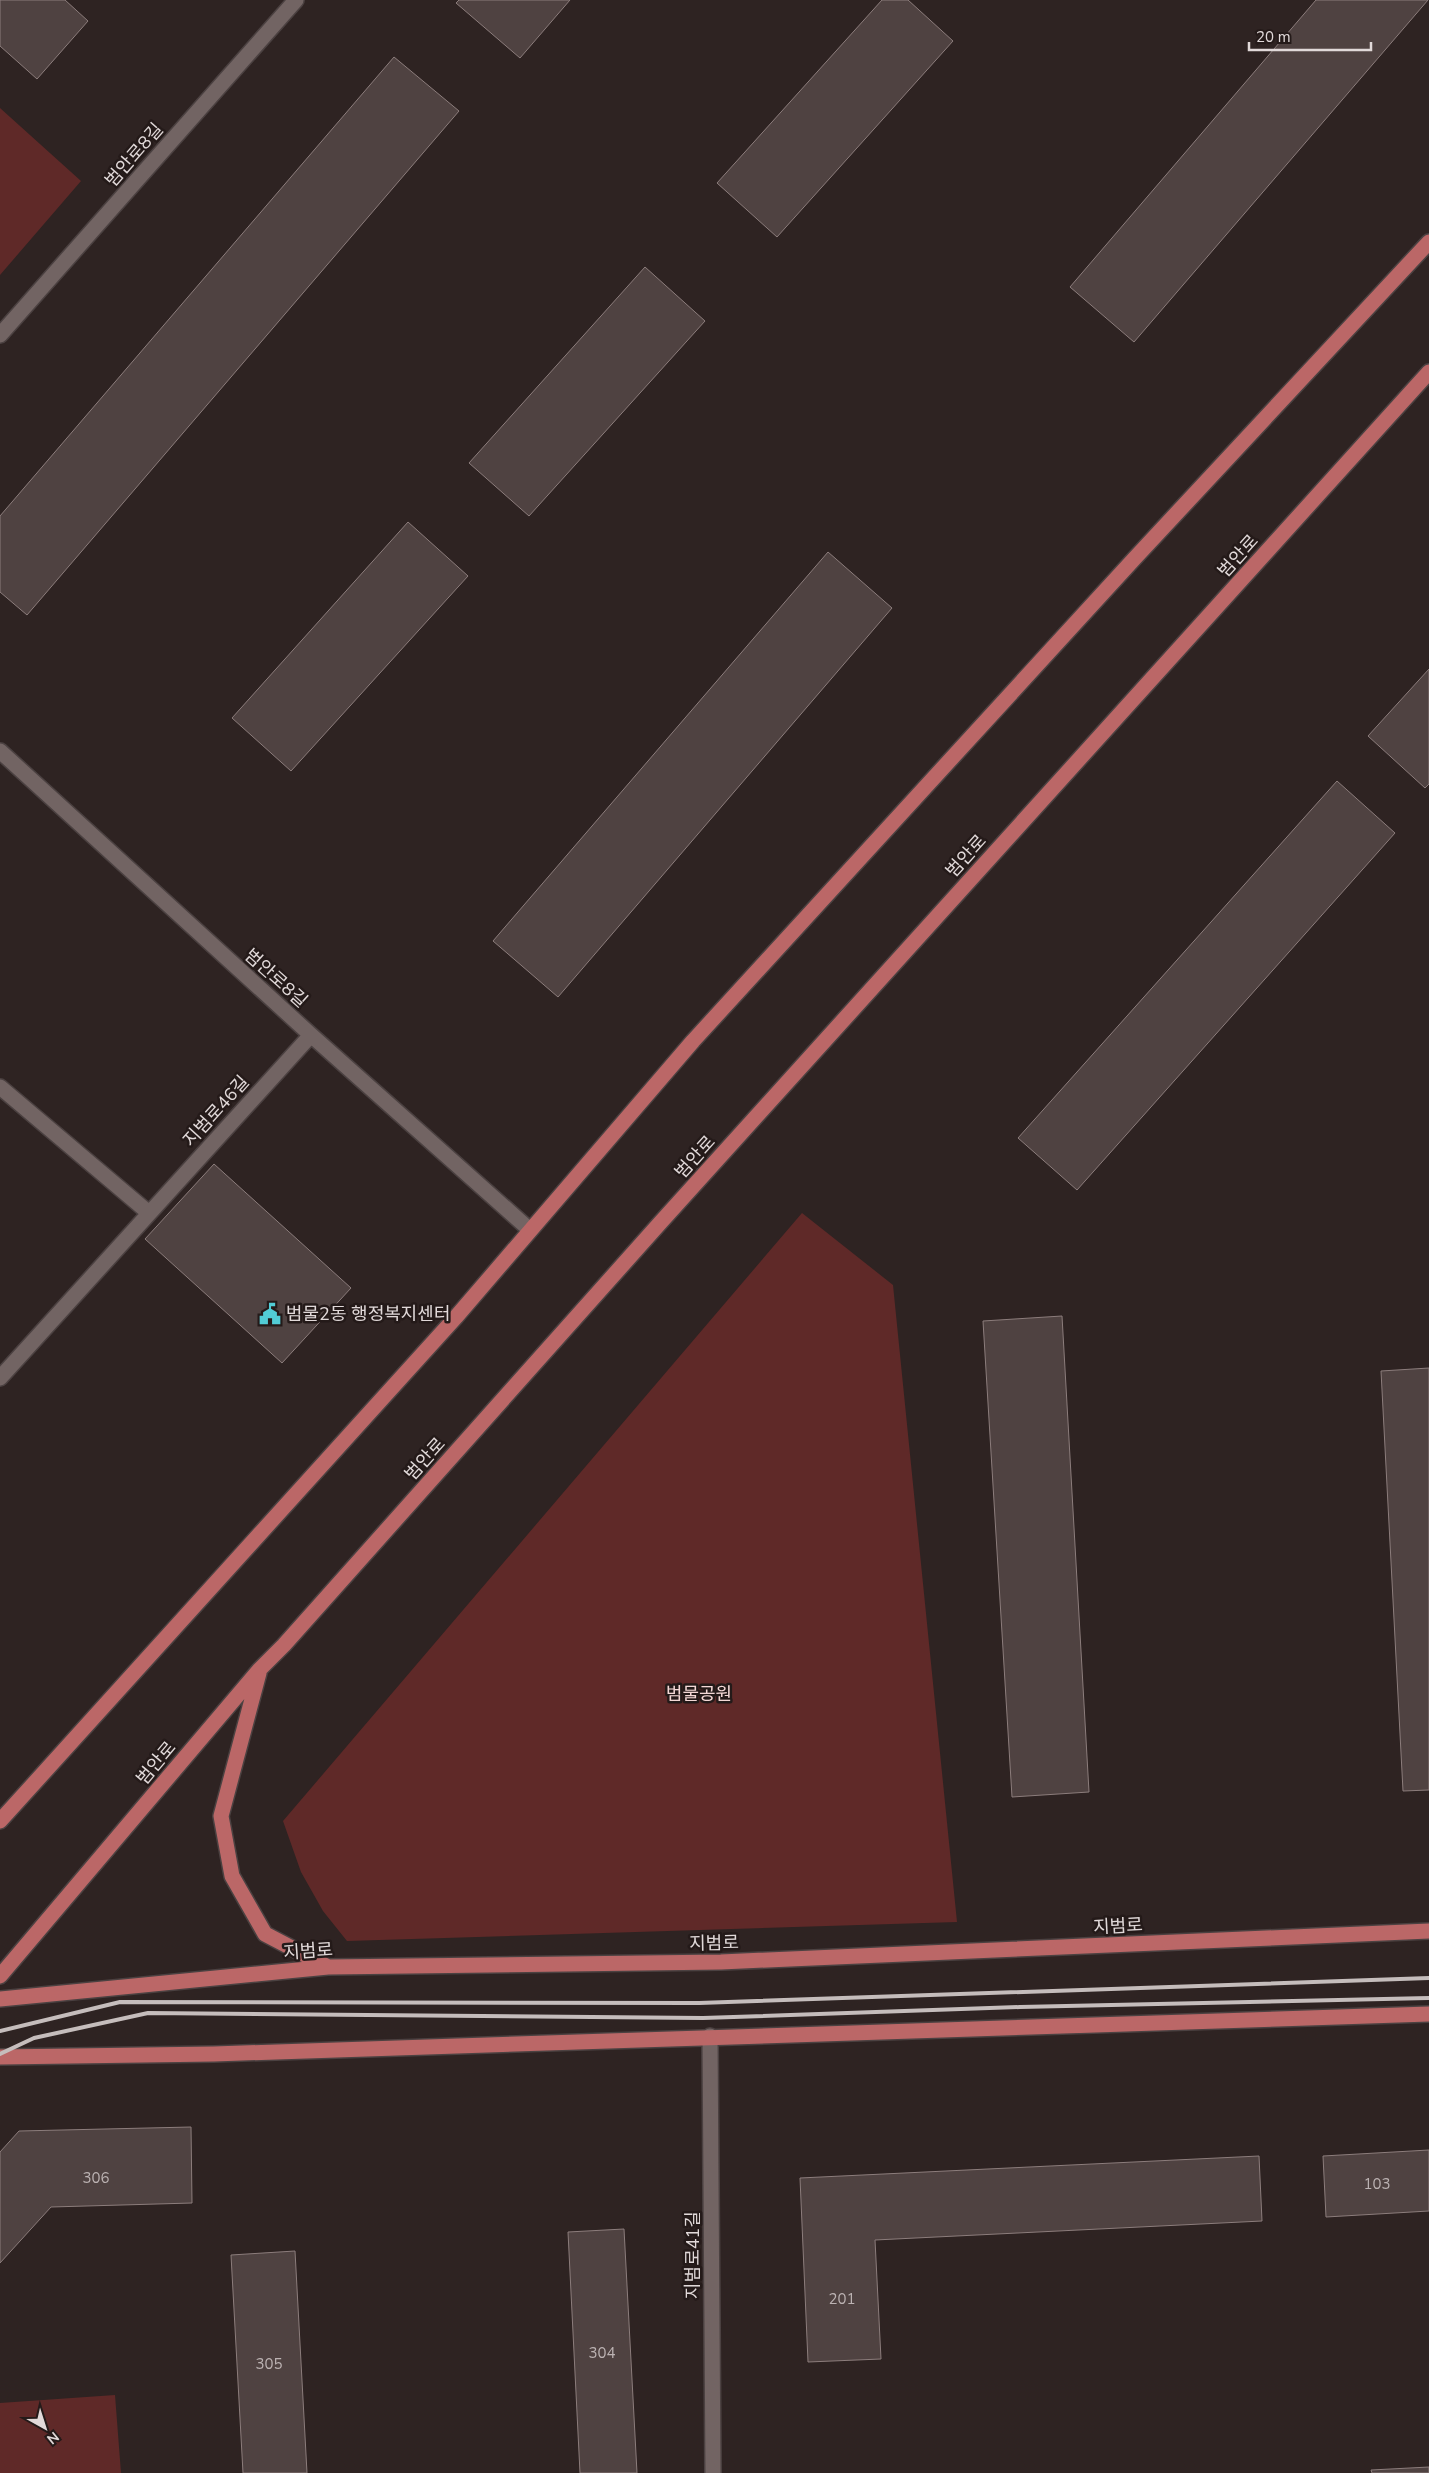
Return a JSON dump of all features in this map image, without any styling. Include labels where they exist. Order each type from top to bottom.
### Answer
[{"type":"main road","points":[[0,1821],[456,1317],[693,1041],[1134,559],[1429,242]]},
{"type":"main road","name":"범안로","points":[[0,1976],[259,1670],[284,1645],[660,1223],[1429,372]]},
{"type":"main road","points":[[259,1670],[221,1816],[232,1876],[265,1934],[328,1967]]},
{"type":"main road","name":"지범로","points":[[0,1999],[328,1967],[720,1962],[1429,1931]]},
{"type":"main road","points":[[0,2057],[214,2054],[710,2036],[1429,2014]]},
{"type":"street","name":"범안로8길","points":[[0,335],[296,0]]},
{"type":"street","name":"범안로8길","points":[[0,751],[311,1035],[530,1230]]},
{"type":"street","name":"지범로46길","points":[[0,1378],[311,1035]]},
{"type":"street","points":[[0,1087],[149,1213]]},
{"type":"street","name":"지범로41길","points":[[710,2036],[713,2473]]},
{"type":"green space","points":[[0,108],[81,181],[0,275]]},
{"type":"green space","name":"범물공원","points":[[802,1213],[893,1285],[957,1922],[347,1941],[323,1911],[301,1872],[283,1821]]},
{"type":"green space","points":[[115,2395],[121,2473],[0,2473],[0,2403]]},
{"type":"building","points":[[0,0],[65,0],[88,21],[37,79],[0,46]]},
{"type":"building","points":[[459,0],[570,0],[520,58],[456,3]]},
{"type":"building","points":[[882,0],[908,0],[953,41],[777,237],[717,183]]},
{"type":"building","points":[[1316,0],[1428,0],[1134,342],[1070,287]]},
{"type":"building","points":[[394,57],[459,111],[27,615],[0,592],[0,516]]},
{"type":"building","points":[[645,267],[705,321],[529,516],[469,463]]},
{"type":"building","points":[[408,522],[468,576],[291,771],[232,718]]},
{"type":"building","points":[[828,552],[892,608],[558,997],[493,941]]},
{"type":"building","points":[[1429,669],[1429,784],[1425,788],[1368,736]]},
{"type":"building","points":[[1337,781],[1395,833],[1077,1190],[1018,1138]]},
{"type":"building","points":[[214,1164],[351,1288],[282,1363],[145,1239]]},
{"type":"building","points":[[1062,1316],[1089,1792],[1012,1797],[983,1321]]},
{"type":"building","points":[[1429,1368],[1429,1790],[1403,1791],[1381,1371]]},
{"type":"building","points":[[191,2127],[192,2203],[51,2207],[0,2263],[0,2152],[19,2131]]},
{"type":"building","points":[[1429,2150],[1429,2211],[1326,2217],[1323,2156]]},
{"type":"building","points":[[1259,2156],[1262,2221],[875,2240],[881,2359],[808,2362],[800,2178]]},
{"type":"building","points":[[624,2229],[637,2473],[580,2473],[568,2232]]},
{"type":"building","points":[[295,2251],[307,2473],[243,2473],[231,2255]]},
{"type":"building","points":[[1429,2467],[1429,2473],[1372,2473],[1371,2470]]},
{"type":"railway","points":[[0,2031],[120,2002],[699,2003],[1429,1978]]},
{"type":"railway","points":[[0,2054],[34,2038],[148,2013],[703,2018],[1020,2007],[1429,1998]]},
{"type":"place","name":"범물2동 행정복지센터","points":[[270,1314]]}]
